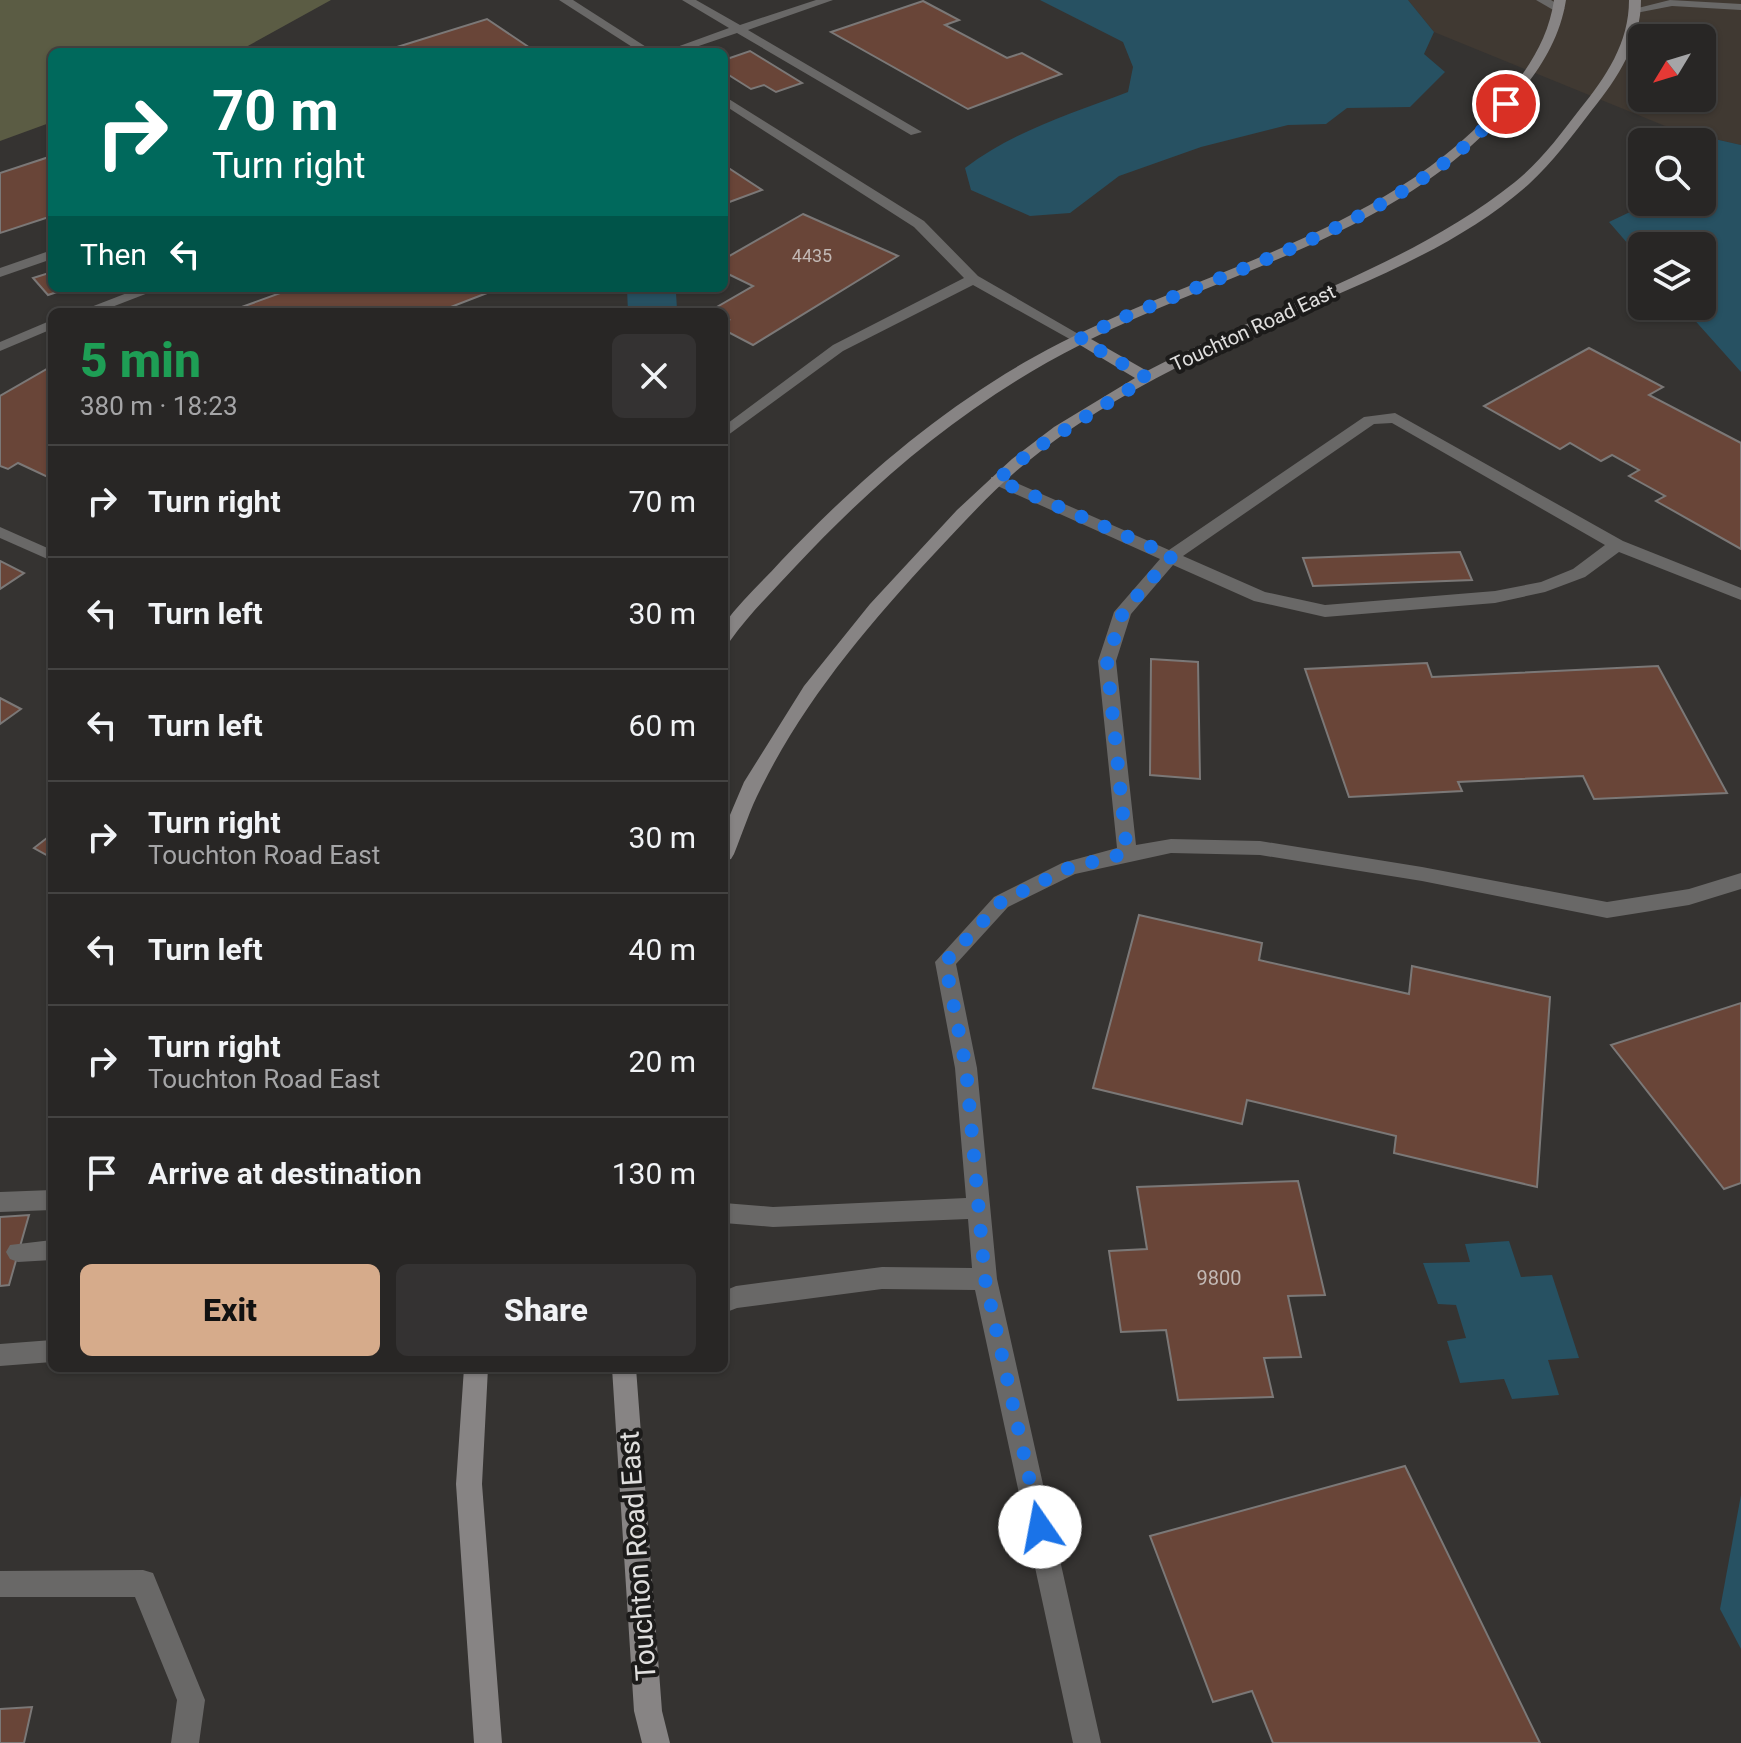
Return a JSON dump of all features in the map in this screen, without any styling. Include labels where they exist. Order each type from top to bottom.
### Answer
[{"type":"street","points":[[728,632],[795,556],[928,432],[1041,360],[1080,339],[1115,321],[1343,224],[1452,158],[1489,126],[1524,83],[1548,45],[1560,5]]},
{"type":"street","name":"Touchton Road East","points":[[728,844],[753,784],[809,692],[861,622],[971,504],[1033,450],[1147,378],[1431,242],[1497,201],[1549,157],[1611,77],[1628,40],[1636,5]]},
{"type":"street","points":[[1080,339],[1147,378]]},
{"type":"street","points":[[476,1372],[469,1484],[488,1743]]},
{"type":"street","name":"Touchton Road East","points":[[624,1372],[648,1711],[656,1743]]},
{"type":"lane","points":[[565,0],[642,48]]},
{"type":"lane","points":[[688,0],[916,132]]},
{"type":"lane","points":[[681,48],[827,0]]},
{"type":"lane","points":[[1542,0],[1560,5]]},
{"type":"lane","points":[[1733,0],[1741,5]]},
{"type":"lane","points":[[1636,5],[1741,5]]},
{"type":"lane","points":[[728,103],[919,224],[973,279],[1080,339]]},
{"type":"lane","points":[[0,273],[48,255]]},
{"type":"lane","points":[[728,430],[838,348],[973,279]]},
{"type":"lane","points":[[96,308],[142,292]]},
{"type":"lane","points":[[0,347],[48,326]]},
{"type":"lane","points":[[1127,853],[1107,661],[1123,612],[1172,556],[1370,420],[1395,418],[1617,545],[1741,594]]},
{"type":"lane","points":[[997,480],[1260,597],[1325,611],[1495,597],[1545,587],[1579,573],[1617,545]]},
{"type":"lane","points":[[0,532],[48,554]]},
{"type":"lane","points":[[1087,1743],[985,1279],[966,1068],[945,962],[1001,902],[1069,868],[1127,853],[1171,846],[1260,848],[1607,910],[1689,897],[1741,881]]},
{"type":"lane","points":[[0,1202],[48,1200]]},
{"type":"lane","points":[[728,1213],[773,1217],[979,1208]]},
{"type":"lane","points":[[18,1252],[48,1250]]},
{"type":"lane","points":[[728,1300],[882,1278],[985,1279]]},
{"type":"lane","points":[[0,1355],[48,1351]]},
{"type":"lane","points":[[0,1584],[143,1583],[191,1700],[185,1743]]},
{"type":"shaded area","points":[[1408,0],[1741,0],[1741,145],[1716,139],[1716,128],[1670,128],[1631,112],[1716,112],[1716,24],[1628,24],[1628,111],[1434,32]]},
{"type":"green space","points":[[0,0],[331,0],[244,48],[48,48],[48,123],[0,141]]},
{"type":"water","points":[[1040,0],[1408,0],[1434,32],[1424,54],[1445,72],[1410,107],[1347,108],[1326,124],[1288,125],[1201,147],[1119,176],[1070,213],[1030,216],[971,190],[965,168],[1023,133],[1128,92],[1133,67],[1123,42]]},
{"type":"water","points":[[1716,139],[1741,145],[1741,372],[1695,320],[1716,320],[1716,232],[1628,232],[1628,244],[1609,222],[1628,213],[1628,216],[1716,216]]},
{"type":"water","points":[[627,292],[680,292],[676,293],[677,308],[628,308]]},
{"type":"water","points":[[1509,1241],[1521,1277],[1552,1275],[1579,1358],[1548,1360],[1559,1395],[1512,1399],[1504,1379],[1460,1383],[1447,1341],[1466,1338],[1456,1305],[1438,1304],[1423,1263],[1470,1262],[1465,1244]]},
{"type":"water","points":[[1741,1495],[1741,1649],[1720,1609]]},
{"type":"building","points":[[923,1],[959,20],[945,25],[1007,58],[1022,53],[1061,74],[968,109],[831,32]]},
{"type":"building","points":[[487,19],[530,48],[394,48]]},
{"type":"building","points":[[750,51],[802,83],[776,92],[764,85],[751,89],[728,75],[728,59]]},
{"type":"building","points":[[48,157],[48,217],[0,233],[0,173]]},
{"type":"building","points":[[728,168],[762,190],[728,203]]},
{"type":"building","points":[[803,214],[898,256],[753,345],[728,332],[728,308],[715,308],[753,286],[728,274],[728,257]]},
{"type":"building","points":[[48,273],[48,292],[57,292],[48,295],[33,278]]},
{"type":"building","points":[[283,292],[490,292],[448,308],[239,308]]},
{"type":"building","points":[[1589,348],[1663,387],[1649,395],[1741,443],[1741,549],[1656,501],[1665,496],[1629,476],[1639,470],[1612,455],[1601,461],[1570,443],[1560,449],[1484,406]]},
{"type":"building","points":[[48,368],[48,477],[18,463],[8,469],[0,466],[0,396]]},
{"type":"building","points":[[1460,552],[1472,580],[1313,586],[1303,558]]},
{"type":"building","points":[[0,561],[24,573],[0,589]]},
{"type":"building","points":[[1151,659],[1198,662],[1200,779],[1150,775]]},
{"type":"building","points":[[1427,663],[1432,677],[1658,666],[1727,793],[1594,799],[1583,776],[1458,782],[1462,791],[1349,797],[1305,669]]},
{"type":"building","points":[[0,698],[21,709],[0,724]]},
{"type":"building","points":[[48,837],[48,856],[34,848]]},
{"type":"building","points":[[1139,915],[1262,943],[1259,960],[1409,994],[1412,966],[1550,997],[1537,1187],[1394,1153],[1396,1136],[1247,1100],[1242,1124],[1093,1088]]},
{"type":"building","points":[[1741,1003],[1741,1183],[1724,1189],[1611,1045]]},
{"type":"building","points":[[1298,1181],[1325,1295],[1288,1296],[1301,1357],[1264,1358],[1273,1397],[1178,1400],[1166,1330],[1121,1332],[1109,1251],[1147,1249],[1137,1187]]},
{"type":"building","points":[[29,1215],[9,1285],[0,1286],[0,1217]]},
{"type":"building","points":[[1405,1466],[1540,1743],[1273,1743],[1252,1691],[1213,1702],[1150,1536]]},
{"type":"building","points":[[32,1707],[24,1743],[0,1743],[0,1709]]},
{"type":"route","points":[[1040,1527],[985,1279],[966,1068],[945,962],[1001,902],[1069,868],[1127,853],[1107,661],[1123,612],[1172,556],[997,480],[1033,450],[1147,378],[1080,339],[1115,321],[1343,224],[1452,158],[1489,126],[1506,104]]}]
